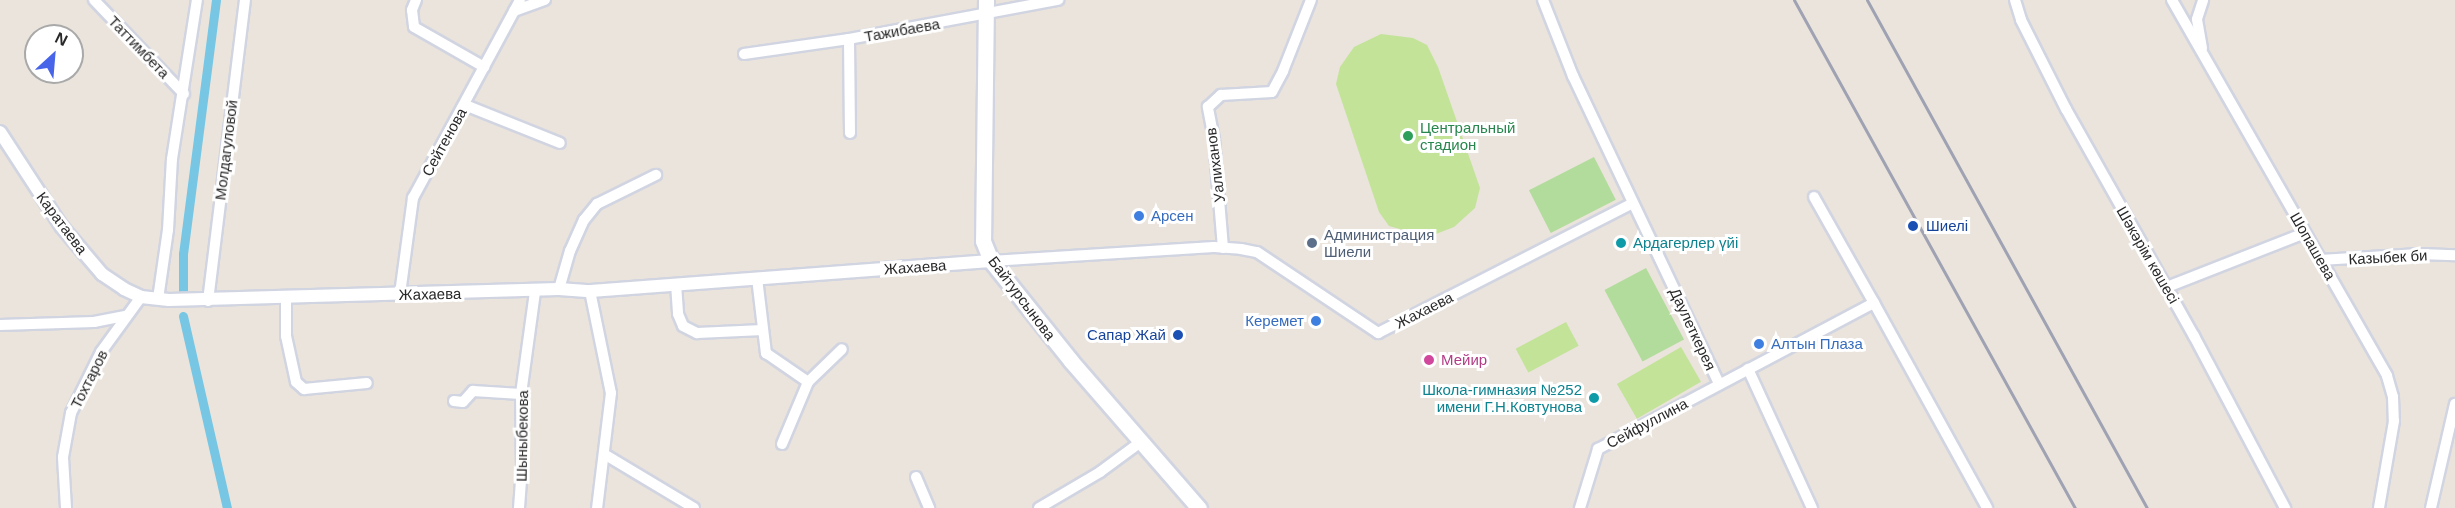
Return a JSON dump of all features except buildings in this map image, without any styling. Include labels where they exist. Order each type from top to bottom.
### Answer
[{"type":"main road","name":"Байтурсынова","points":[[986,7],[983,241],[991,261],[1071,361],[1199,508]]},
{"type":"street","name":"Таттимбета","points":[[94,0],[184,94]]},
{"type":"street","points":[[163,300],[172,159],[197,0]]},
{"type":"street","name":"Молдагуловой","points":[[206,301],[245,0]]},
{"type":"street","points":[[416,0],[412,9],[414,27],[484,67]]},
{"type":"street","name":"Сейтенова","points":[[400,294],[413,198],[520,0]]},
{"type":"street","points":[[514,11],[545,0]]},
{"type":"street","name":"Тажибаева","points":[[744,54],[849,39],[986,7],[1058,0]]},
{"type":"street","name":"Уалиханов","points":[[1223,248],[1214,139],[1208,106],[1221,95],[1258,95],[1272,92],[1283,71],[1311,0]]},
{"type":"street","name":"Даулеткерея","points":[[1543,0],[1573,76],[1719,384],[1874,303]]},
{"type":"street","name":"Шәкәрім көшесі","points":[[2015,0],[2021,20],[2066,109],[2265,465],[2285,508]]},
{"type":"street","name":"Шопашева","points":[[2172,0],[2387,376],[2393,397],[2394,421],[2379,508]]},
{"type":"street","points":[[2203,0],[2197,19],[2203,57]]},
{"type":"street","points":[[849,39],[850,133]]},
{"type":"street","points":[[465,105],[560,143]]},
{"type":"street","name":"Каратаева","points":[[0,132],[62,227],[102,274],[141,297]]},
{"type":"street","points":[[559,289],[570,251],[584,220],[597,204],[656,175]]},
{"type":"street","points":[[1814,196],[1987,508]]},
{"type":"street","name":"Жахаева","points":[[141,297],[206,301],[535,292],[559,289],[590,291],[991,261],[1223,248],[1257,252],[1378,333],[1633,203]]},
{"type":"street","points":[[2167,287],[2305,233]]},
{"type":"street","name":"Казыбек би","points":[[2320,260],[2419,254],[2455,255]]},
{"type":"street","points":[[757,278],[766,353],[808,382]]},
{"type":"street","points":[[676,284],[678,314],[683,326],[697,333],[763,330]]},
{"type":"street","points":[[590,291],[611,393],[597,508]]},
{"type":"street","name":"Шыныбекова","points":[[519,508],[522,468],[521,394],[535,292]]},
{"type":"street","name":"Тохтаров","points":[[66,508],[63,457],[71,413],[101,352],[141,297]]},
{"type":"street","points":[[286,298],[286,336],[296,382],[304,389],[367,383]]},
{"type":"street","points":[[0,325],[93,322],[126,316]]},
{"type":"street","points":[[782,444],[808,382],[842,349]]},
{"type":"street","points":[[1748,369],[1812,508]]},
{"type":"street","name":"Сейфуллина","points":[[1580,508],[1598,449],[1719,384]]},
{"type":"street","points":[[454,401],[463,402],[473,391],[521,394]]},
{"type":"street","points":[[2431,508],[2455,404]]},
{"type":"street","points":[[1039,508],[1100,472],[1142,441]]},
{"type":"street","points":[[604,454],[694,508]]},
{"type":"street","points":[[916,477],[929,508]]},
{"type":"green space","name":"Центральный стадион","points":[[1381,34],[1413,38],[1427,45],[1438,67],[1480,188],[1475,208],[1454,227],[1428,237],[1389,226],[1379,212],[1336,84],[1340,67],[1354,47]]},
{"type":"green space","points":[[1594,157],[1616,200],[1551,233],[1529,190]]},
{"type":"green space","points":[[1646,268],[1684,340],[1643,362],[1605,290]]},
{"type":"green space","points":[[1566,322],[1579,346],[1528,373],[1516,349]]},
{"type":"green space","points":[[1681,347],[1701,382],[1637,419],[1617,384]]},
{"type":"waterway","points":[[183,291],[183,254],[216,0]]},
{"type":"waterway","points":[[183,316],[227,508]]},
{"type":"railway","points":[[1794,0],[2075,508]]},
{"type":"railway","points":[[1867,0],[2147,508]]},
{"type":"place","name":"Центральный стадион","points":[[1408,136]]},
{"type":"place","name":"Арсен","points":[[1139,216]]},
{"type":"place","name":"Шиелі","points":[[1913,226]]},
{"type":"place","name":"Администрация Шиели","points":[[1312,243]]},
{"type":"place","name":"Ардагерлер үйі","points":[[1621,243]]},
{"type":"place","name":"Керемет","points":[[1316,321]]},
{"type":"place","name":"Сапар Жай","points":[[1178,335]]},
{"type":"place","name":"Алтын Плаза","points":[[1759,344]]},
{"type":"place","name":"Мейир","points":[[1429,360]]},
{"type":"place","name":"Школа-гимназия №252 имени Г.Н.Ковтунова","points":[[1594,398]]}]
